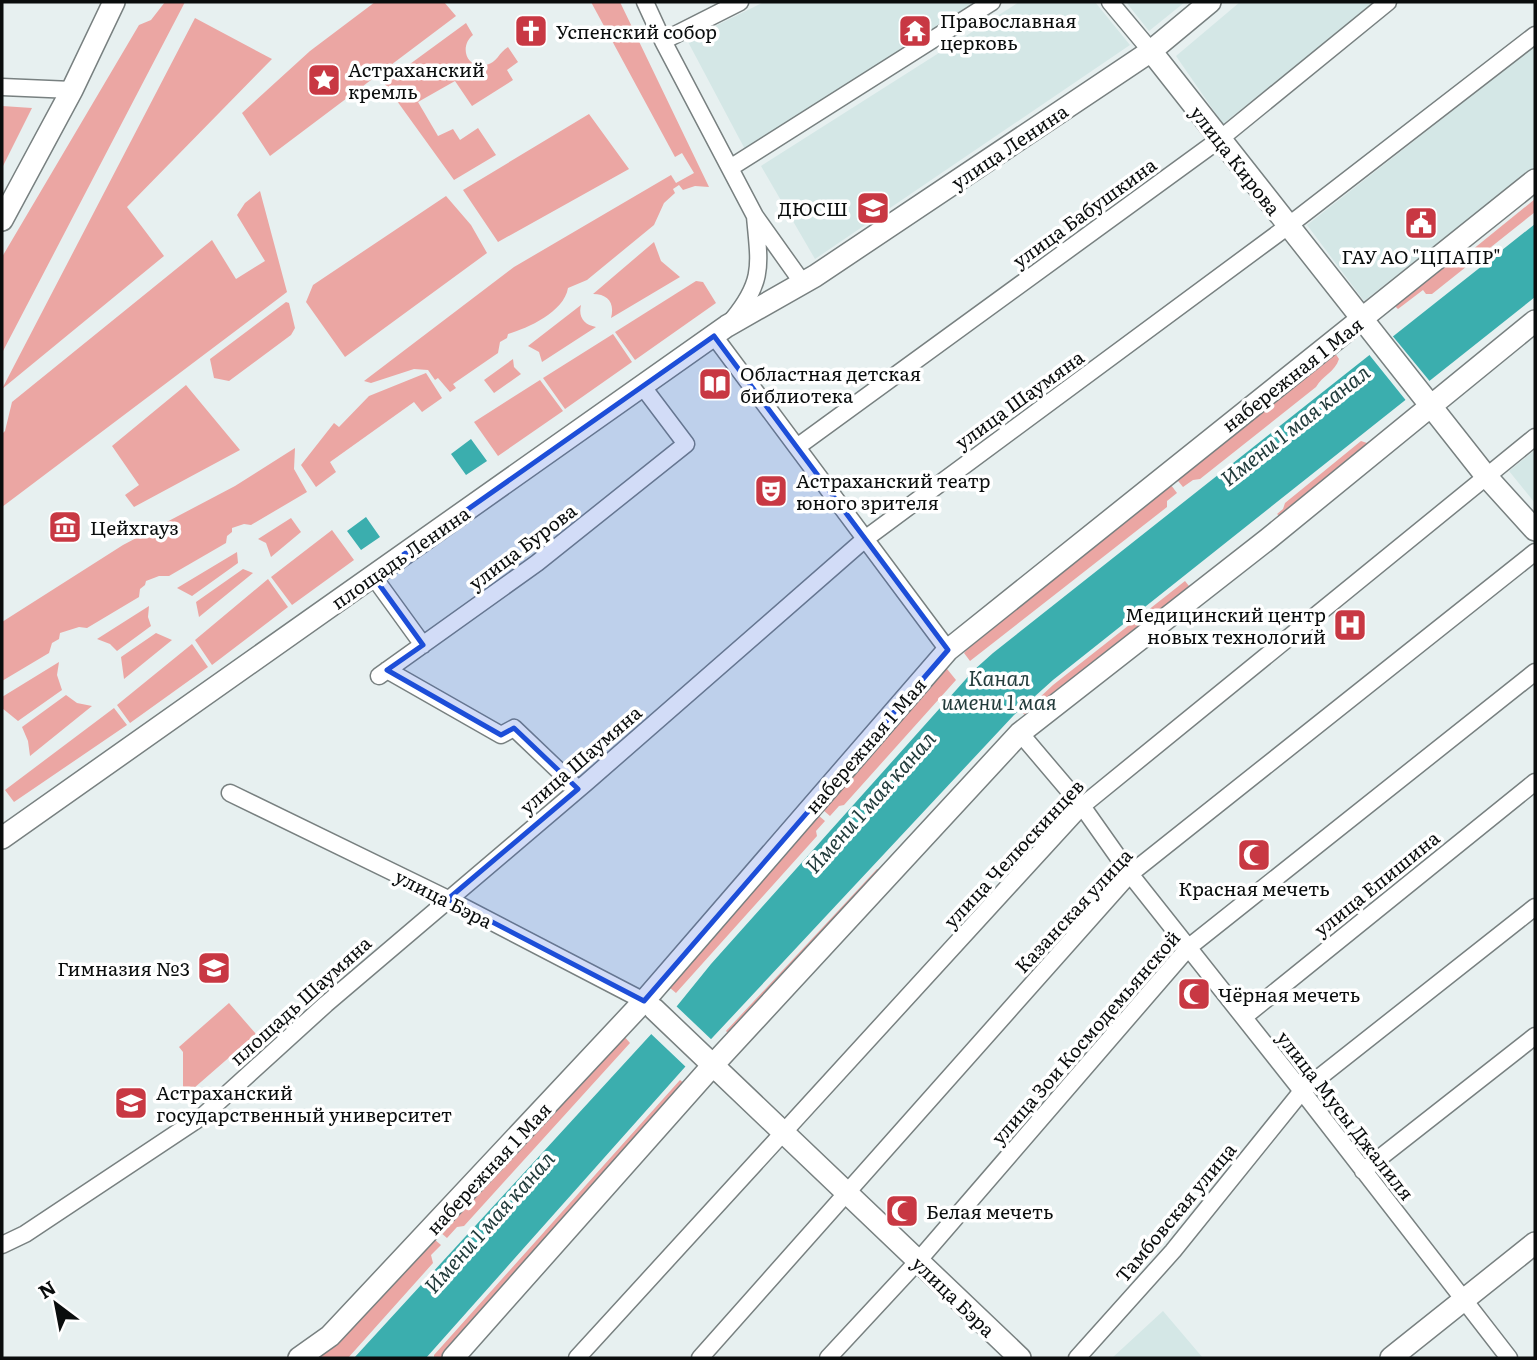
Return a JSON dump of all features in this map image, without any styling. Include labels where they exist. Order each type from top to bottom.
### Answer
[{"type":"main road","points":[[2,220],[72,90],[114,2]]},
{"type":"main road","name":"улица Ленина","points":[[802,282],[815,276],[1151,51],[1210,2]]},
{"type":"main road","name":"улица Кирова","points":[[1151,51],[1428,401]]},
{"type":"main road","name":"набережная 1 Мая","points":[[299,1358],[330,1336],[649,1005],[948,650],[1535,180]]},
{"type":"main road","name":"площадь Ленина","points":[[2,838],[721,331],[802,282]]},
{"type":"main road","points":[[453,1358],[710,1062],[1020,733],[1268,539],[1428,401],[1535,321]]},
{"type":"main road","points":[[1428,401],[1486,476],[1535,530]]},
{"type":"main road","name":"улица Бэра","points":[[649,1005],[1020,1358]]},
{"type":"main road","points":[[1391,1358],[1535,1243]]},
{"type":"street","points":[[645,2],[755,216],[802,282]]},
{"type":"street","points":[[663,41],[740,2]]},
{"type":"street","points":[[730,168],[992,2]]},
{"type":"street","name":"улица Кирова","points":[[1110,2],[1151,51]]},
{"type":"street","name":"улица Бабушкина","points":[[797,447],[1220,139],[1388,2]]},
{"type":"street","name":"улица Шаумяна","points":[[448,899],[865,539],[1289,226],[1535,35]]},
{"type":"street","points":[[2,87],[72,90]]},
{"type":"street","points":[[755,216],[759,263],[756,285],[746,303],[721,331],[797,447],[948,650]]},
{"type":"street","name":"улица Бурова","points":[[578,789],[514,728],[501,735],[383,673],[537,563],[686,444],[643,387]]},
{"type":"street","name":"улица Челюскинцев","points":[[577,1358],[1082,806],[1535,437]]},
{"type":"street","name":"Казанская улица","points":[[700,1358],[1130,874],[1535,552]]},
{"type":"street","points":[[373,576],[422,645]]},
{"type":"street","name":"улица Зои Космодемьянской","points":[[828,1358],[918,1261],[1189,947],[1535,672]]},
{"type":"street","name":"улица Мусы Джалиля","points":[[1020,733],[1082,806],[1130,874],[1509,1358]]},
{"type":"street","name":"улица Епишина","points":[[1244,1017],[1535,782]]},
{"type":"street","name":"улица Бэра","points":[[229,793],[448,899],[649,1005]]},
{"type":"street","name":"площадь Шаумяна","points":[[2,1245],[25,1234],[204,1115],[326,1004],[448,899]]},
{"type":"street","name":"Тамбовская улица","points":[[1077,1358],[1172,1251],[1302,1091],[1535,907]]},
{"type":"street","points":[[1363,1171],[1535,1036]]},
{"type":"highlighted area","points":[[714,336],[948,650],[644,1001],[448,899],[578,789],[514,728],[501,735],[387,670],[423,645],[373,576]]},
{"type":"shaded area","points":[[165,2],[185,2],[2,353],[2,257],[139,25],[151,20]]},
{"type":"shaded area","points":[[375,2],[444,2],[456,16],[270,156],[242,113],[310,51]]},
{"type":"shaded area","points":[[591,2],[620,2],[709,187],[695,186],[683,190],[679,185],[673,189],[675,193],[664,203],[654,225],[587,280],[568,288],[565,297],[553,312],[508,334],[507,338],[500,342],[498,353],[453,384],[456,388],[450,392],[438,378],[435,380],[428,370],[414,369],[371,383],[364,381],[514,267],[671,175],[676,183],[694,173],[682,153],[675,157]]},
{"type":"shaded area","points":[[764,2],[982,2],[748,155],[687,40]]},
{"type":"shaded area","points":[[1019,2],[1095,2],[1130,45],[815,259],[761,166]]},
{"type":"shaded area","points":[[1126,2],[1185,2],[1149,31]]},
{"type":"shaded area","points":[[1240,2],[1375,2],[1223,124],[1176,56]]},
{"type":"shaded area","points":[[195,18],[272,59],[127,207],[164,256],[2,389]]},
{"type":"shaded area","points":[[466,23],[473,35],[466,45],[467,56],[474,64],[490,64],[508,47],[518,62],[507,70],[513,80],[472,106],[455,81],[418,102],[438,136],[453,129],[460,140],[478,128],[496,155],[454,180],[384,83]]},
{"type":"shaded area","points":[[1535,46],[1535,167],[1364,301],[1307,225]]},
{"type":"shaded area","points":[[2,106],[32,108],[2,168]]},
{"type":"shaded area","points":[[589,114],[629,169],[498,242],[463,190]]},
{"type":"shaded area","points":[[260,191],[287,292],[2,507],[2,434],[12,402],[212,240],[236,279],[265,261],[237,215],[245,203]]},
{"type":"shaded area","points":[[446,196],[471,225],[487,253],[345,357],[306,302],[313,285]]},
{"type":"shaded area","points":[[1535,199],[1535,212],[1432,294],[1426,294],[1423,290],[1398,309],[1393,304],[1446,262],[1456,263]]},
{"type":"shaded area","points":[[654,242],[661,261],[680,277],[611,318],[609,300],[593,294]]},
{"type":"shaded area","points":[[696,281],[703,282],[716,303],[635,360],[615,332]]},
{"type":"shaded area","points":[[286,302],[289,303],[295,328],[291,335],[229,381],[214,378],[210,359]]},
{"type":"shaded area","points":[[581,305],[583,320],[596,327],[542,362],[539,352],[528,346]]},
{"type":"shaded area","points":[[613,334],[632,362],[565,409],[543,378]]},
{"type":"shaded area","points":[[1333,350],[1339,359],[1332,371],[1316,387],[1200,479],[1183,487],[1174,476]]},
{"type":"shaded area","points":[[513,359],[514,367],[521,374],[494,393],[484,380]]},
{"type":"shaded area","points":[[426,373],[442,398],[422,412],[414,402],[330,462],[336,472],[316,487],[301,465],[334,423],[339,427],[369,396]]},
{"type":"shaded area","points":[[540,380],[563,411],[498,456],[474,422]]},
{"type":"shaded area","points":[[186,385],[240,450],[134,507],[125,495],[139,485],[112,446]]},
{"type":"shaded area","points":[[1391,426],[1282,518],[1277,514],[1285,503],[1361,441],[1367,443]]},
{"type":"shaded area","points":[[295,448],[294,469],[307,492],[251,525],[232,528],[226,543],[169,576],[159,576],[146,581],[140,589],[139,597],[87,628],[79,627],[60,633],[59,639],[52,643],[49,653],[2,681],[2,622],[123,545],[235,486]]},
{"type":"shaded area","points":[[1535,450],[1535,503],[1509,471]]},
{"type":"shaded area","points":[[1168,481],[1177,493],[1167,501],[1167,507],[970,661],[964,653],[973,643]]},
{"type":"shaded area","points":[[291,518],[301,532],[271,557],[266,543],[258,539]]},
{"type":"shaded area","points":[[332,530],[354,560],[292,605],[271,577]]},
{"type":"shaded area","points":[[237,552],[238,563],[192,596],[177,588]]},
{"type":"shaded area","points":[[243,569],[253,573],[199,617],[196,602]]},
{"type":"shaded area","points":[[268,579],[288,607],[212,665],[195,640]]},
{"type":"shaded area","points":[[1185,581],[1189,586],[1189,593],[1029,720],[1023,713],[1053,685]]},
{"type":"shaded area","points":[[149,606],[151,626],[117,651],[110,644],[97,639]]},
{"type":"shaded area","points":[[156,633],[172,640],[124,679],[121,657]]},
{"type":"shaded area","points":[[192,644],[208,667],[130,723],[117,705]]},
{"type":"shaded area","points":[[59,662],[57,675],[62,690],[18,721],[2,708],[2,697]]},
{"type":"shaded area","points":[[943,664],[956,680],[844,805],[839,806],[830,816],[823,810],[854,775],[852,765]]},
{"type":"shaded area","points":[[66,695],[77,703],[92,706],[30,756],[22,727]]},
{"type":"shaded area","points":[[114,708],[127,725],[14,802],[5,790]]},
{"type":"shaded area","points":[[818,815],[825,821],[816,831],[817,836],[676,993],[663,982]]},
{"type":"shaded area","points":[[877,869],[881,869],[732,1038],[726,1031]]},
{"type":"shaded area","points":[[229,1003],[256,1034],[186,1095],[183,1086],[183,1052],[179,1047]]},
{"type":"shaded area","points":[[622,1034],[630,1043],[464,1226],[457,1227],[447,1238],[440,1232]]},
{"type":"shaded area","points":[[680,1080],[688,1086],[444,1358],[434,1358],[434,1355]]},
{"type":"shaded area","points":[[434,1239],[441,1245],[431,1255],[433,1263],[348,1358],[318,1358],[328,1351]]},
{"type":"shaded area","points":[[1163,1311],[1203,1358],[1112,1358]]},
{"type":"water","name":"Канал имени 1 мая","points":[[1535,224],[1535,297],[1053,680],[1014,715],[685,1067],[426,1358],[354,1358],[677,1006],[711,964],[974,670]]},
{"type":"water","points":[[471,439],[487,461],[466,475],[451,454]]},
{"type":"water","points":[[366,517],[380,537],[361,550],[347,531]]},
{"type":"pier","points":[[1391,334],[1432,384],[1408,403],[1367,352]]},
{"type":"pier","points":[[674,1004],[714,1042],[688,1069],[648,1031]]},
{"type":"place","name":"Успенский собор","points":[[531,31]]},
{"type":"place","name":"Православная церковь","points":[[915,31]]},
{"type":"place","name":"Астраханский кремль","points":[[324,80]]},
{"type":"place","name":"ДЮСШ","points":[[873,208]]},
{"type":"place","name":"ГАУ АО \"ЦПАПР\"","points":[[1421,223]]},
{"type":"place","name":"Областная детская библиотека","points":[[715,384]]},
{"type":"place","name":"Астраханский театр юного зрителя","points":[[771,491]]},
{"type":"place","name":"Цейхгауз","points":[[65,527]]},
{"type":"place","name":"Медицинский центр новых технологий","points":[[1350,625]]},
{"type":"place","name":"Красная мечеть","points":[[1254,855]]},
{"type":"place","name":"Гимназия №3","points":[[214,968]]},
{"type":"place","name":"Чёрная мечеть","points":[[1194,994]]},
{"type":"place","name":"Астраханский государственный университет","points":[[131,1103]]},
{"type":"place","name":"Белая мечеть","points":[[902,1211]]},
{"type":"water label","name":"Имени 1 мая канал","points":[[1294,424]]},
{"type":"water label","name":"Имени 1 мая канал","points":[[869,801]]},
{"type":"water label","name":"Имени 1 мая канал","points":[[488,1221]]}]
